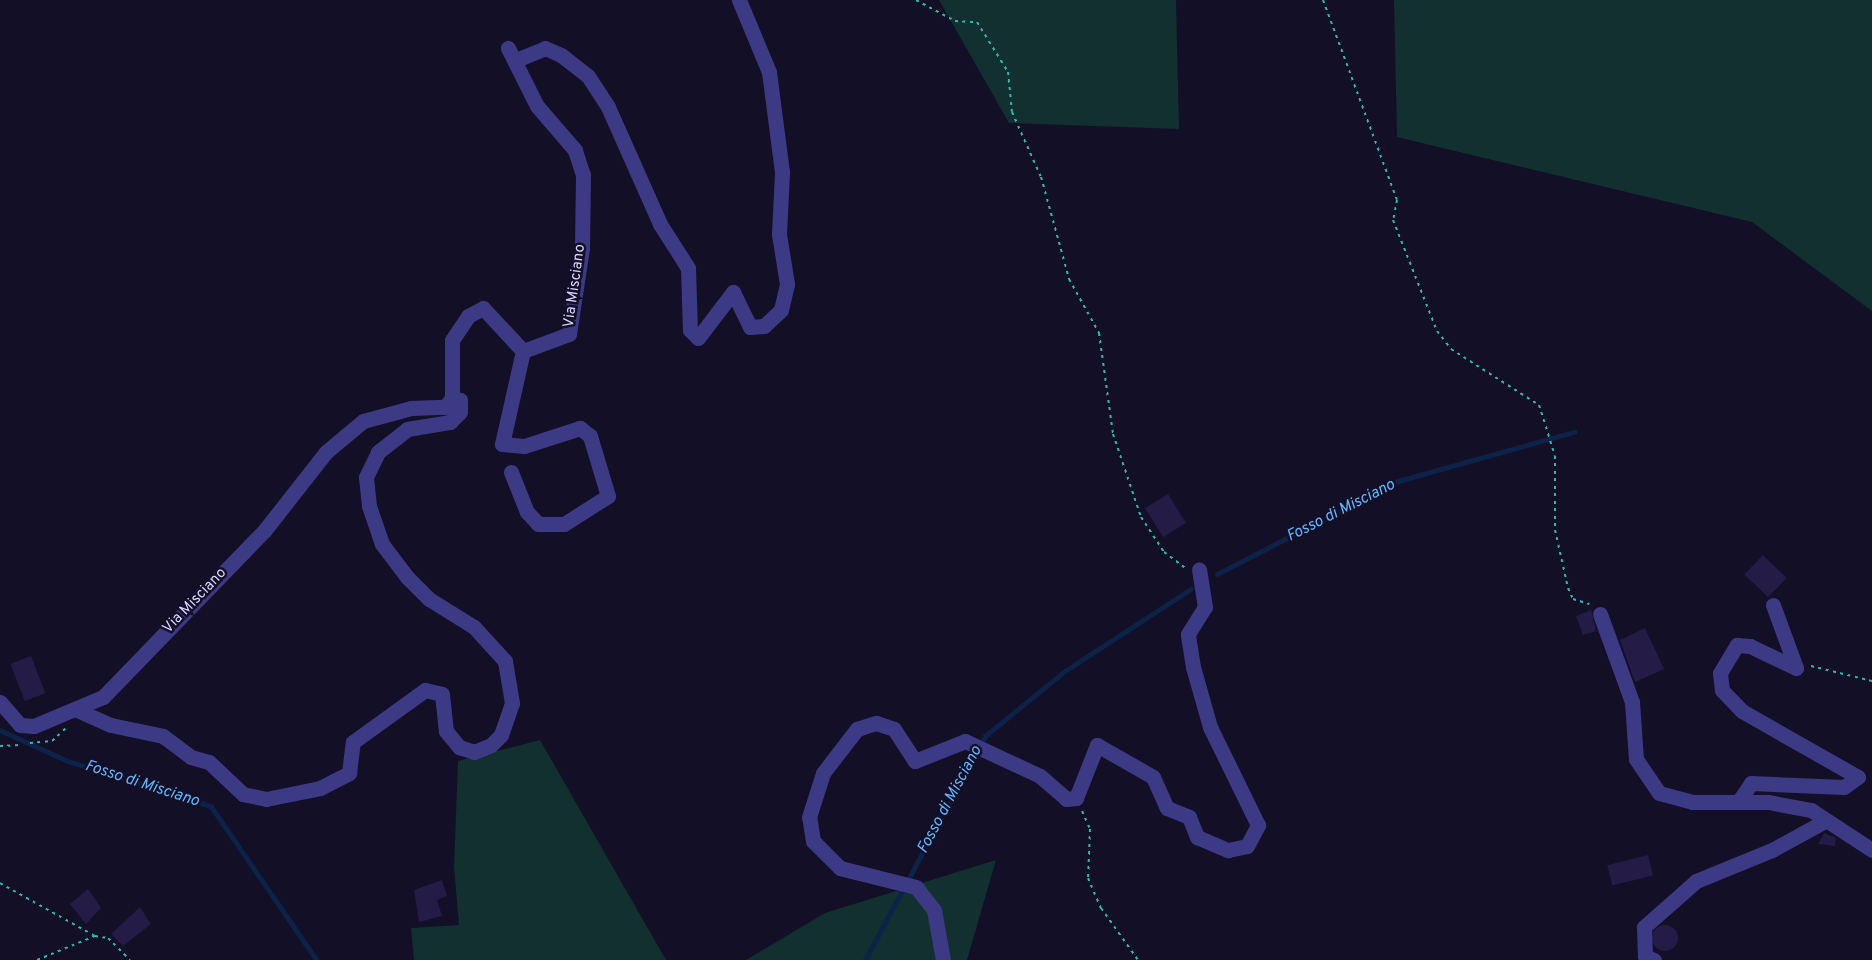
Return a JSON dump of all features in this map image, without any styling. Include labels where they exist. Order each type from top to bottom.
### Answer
[{"type":"street","name":"Via Misciano","points":[[523,351],[569,334],[582,248],[583,175],[575,150],[537,106],[512,54],[545,48],[561,56],[588,76],[608,107],[660,224],[688,268],[690,330],[698,338],[733,292],[750,327],[764,326],[781,310],[787,284],[778,234],[782,172],[770,72],[739,0]]},
{"type":"street","points":[[77,710],[111,725],[163,736],[191,757],[209,762],[243,794],[266,799],[320,788],[349,773],[352,742],[425,690],[442,694],[446,731],[459,747],[474,752],[491,745],[501,735],[512,703],[505,661],[474,627],[429,599],[382,544],[369,506],[366,477],[378,452],[407,429],[450,423],[460,412],[460,400],[452,399],[452,340],[468,316],[483,308],[523,351],[502,444],[524,446],[580,428],[590,436],[608,496],[564,524],[538,524],[527,512],[511,472]]},
{"type":"street","name":"Via Misciano","points":[[0,702],[20,725],[40,725],[103,697],[264,531],[326,452],[363,421],[411,408],[445,407],[452,399]]},
{"type":"street","points":[[944,960],[934,910],[916,887],[840,868],[813,840],[808,817],[823,773],[857,729],[876,723],[894,729],[915,761],[965,741],[1040,776],[1066,799],[1076,798],[1097,746],[1153,777],[1167,808],[1189,817],[1197,837],[1228,850],[1247,846],[1258,825],[1210,727],[1193,667],[1188,634],[1205,607],[1199,569]]},
{"type":"street","points":[[1773,605],[1796,668]]},
{"type":"street","points":[[1600,614],[1632,702],[1636,759],[1647,779],[1673,799],[1783,804],[1825,821],[1872,850]]},
{"type":"street","points":[[1739,801],[1751,783],[1844,787],[1858,777],[1742,711],[1722,690],[1720,673],[1737,645],[1750,646],[1796,668]]},
{"type":"street","points":[[1654,960],[1645,956],[1644,927],[1696,881],[1772,850],[1825,821]]},
{"type":"path","points":[[916,0],[955,21],[977,22],[1008,72],[1012,112],[1041,177],[1069,279],[1099,333],[1113,434],[1142,517],[1178,567],[1199,569]]},
{"type":"path","points":[[1323,0],[1396,200],[1393,220],[1437,331],[1451,349],[1539,405],[1555,456],[1556,530],[1568,588],[1573,599],[1600,614]]},
{"type":"path","points":[[1796,668],[1817,665],[1872,681]]},
{"type":"path","points":[[0,746],[21,745]]},
{"type":"path","points":[[1076,798],[1090,829],[1088,878],[1101,908],[1138,960]]},
{"type":"path","points":[[0,883],[95,936],[108,938],[130,960]]},
{"type":"path","points":[[37,960],[95,936]]},
{"type":"green space","points":[[939,0],[1176,0],[1179,129],[1009,123]]},
{"type":"green space","points":[[1394,0],[1872,0],[1872,311],[1752,222],[1397,137]]},
{"type":"green space","points":[[540,740],[666,960],[414,960],[411,928],[459,925],[454,867],[458,761]]},
{"type":"green space","points":[[996,860],[967,960],[746,960],[825,913]]},
{"type":"building","points":[[1168,494],[1186,523],[1163,537],[1145,508]]},
{"type":"building","points":[[1763,555],[1787,578],[1768,597],[1744,574]]},
{"type":"building","points":[[1591,610],[1596,631],[1583,635],[1576,616]]},
{"type":"building","points":[[1645,628],[1664,669],[1635,682],[1620,640]]},
{"type":"building","points":[[31,656],[45,693],[25,701],[10,664]]},
{"type":"building","points":[[1824,833],[1836,838],[1835,846],[1818,844]]},
{"type":"building","points":[[1648,855],[1653,875],[1612,886],[1607,865]]},
{"type":"building","points":[[442,880],[447,896],[437,900],[442,916],[419,922],[414,890]]},
{"type":"building","points":[[88,889],[101,908],[86,924],[70,904]]},
{"type":"building","points":[[140,907],[151,924],[123,946],[111,934]]},
{"type":"building","points":[[1665,925],[1674,929],[1678,938],[1674,947],[1665,951],[1656,947],[1652,938],[1656,929]]},
{"type":"waterway","name":"Fosso di Misciano","points":[[1217,574],[1398,481],[1574,432]]},
{"type":"waterway","name":"Fosso di Misciano","points":[[865,960],[985,736],[1065,671],[1191,589]]},
{"type":"waterway","name":"Fosso di Misciano","points":[[0,730],[68,761],[211,806],[317,960]]}]
